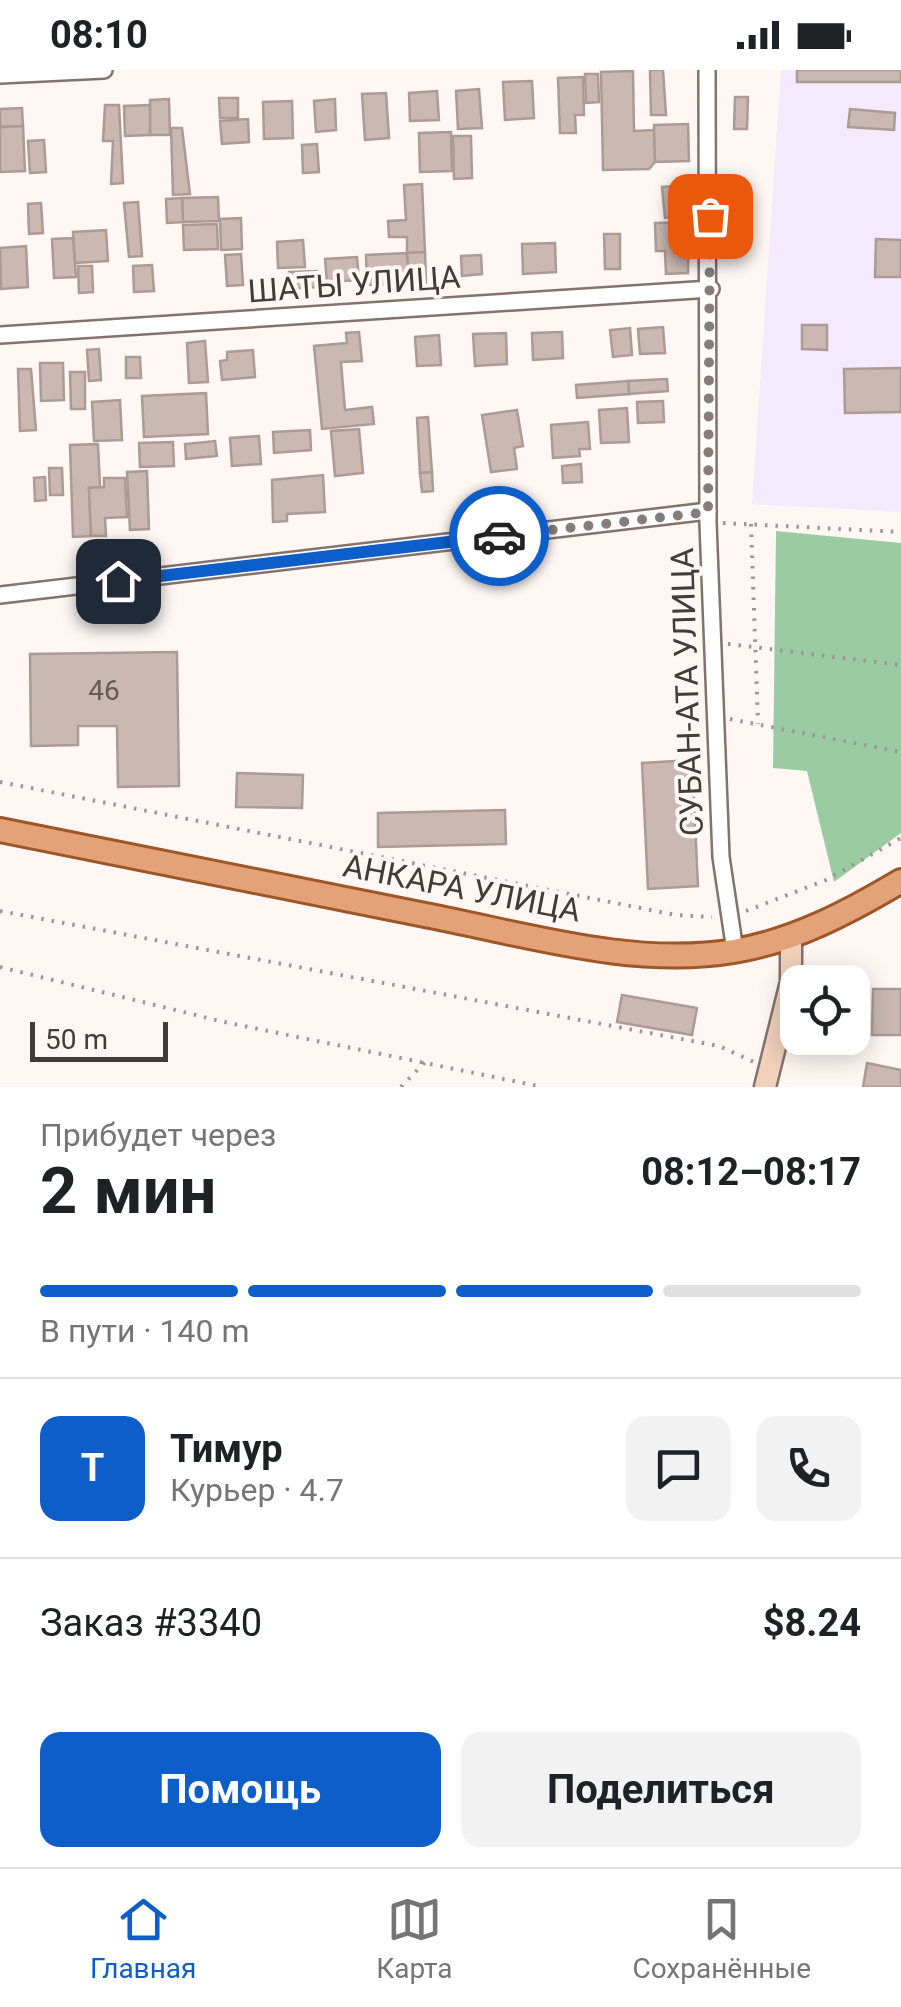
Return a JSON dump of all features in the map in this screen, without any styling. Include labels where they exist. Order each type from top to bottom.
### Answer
[{"type":"main road","name":"АНКАРА УЛИЦА","points":[[0,830],[557,941],[636,952],[690,955],[735,951],[791,936],[854,908],[901,881]]},
{"type":"street","points":[[0,75],[104,70]]},
{"type":"street","name":"СУБАН-АТА УЛИЦА","points":[[708,70],[708,517],[721,858],[735,951]]},
{"type":"street","name":"ШАТЫ УЛИЦА","points":[[0,334],[711,289]]},
{"type":"street","points":[[0,595],[708,517]]},
{"type":"street","points":[[767,1078],[791,982],[791,936]]},
{"type":"path","points":[[708,517],[751,524],[901,532]]},
{"type":"path","points":[[751,524],[758,724]]},
{"type":"path","points":[[713,642],[901,664]]},
{"type":"path","points":[[716,716],[901,752]]},
{"type":"path","points":[[0,782],[676,915],[728,918],[826,880],[901,838]]},
{"type":"path","points":[[0,911],[719,1046],[767,1078]]},
{"type":"path","points":[[0,967],[224,1022],[544,1087]]},
{"type":"path","points":[[401,1087],[426,1061]]},
{"type":"shaded area","points":[[781,70],[901,70],[901,512],[752,504]]},
{"type":"green space","points":[[776,531],[901,543],[901,833],[834,882],[807,771],[773,768]]},
{"type":"building","points":[[650,70],[663,70],[666,115],[651,115]]},
{"type":"building","points":[[797,70],[901,70],[901,82],[797,82]]},
{"type":"building","points":[[633,71],[634,131],[654,130],[655,162],[649,169],[603,170],[601,72]]},
{"type":"building","points":[[585,74],[598,74],[599,102],[586,103]]},
{"type":"building","points":[[583,77],[584,115],[575,115],[576,133],[560,133],[558,78]]},
{"type":"building","points":[[532,81],[534,118],[505,120],[503,82]]},
{"type":"building","points":[[479,89],[482,128],[458,129],[456,91]]},
{"type":"building","points":[[437,91],[439,120],[410,121],[409,93]]},
{"type":"building","points":[[386,93],[389,138],[365,140],[362,94]]},
{"type":"building","points":[[735,97],[748,97],[747,129],[734,129]]},
{"type":"building","points":[[219,98],[238,98],[238,118],[220,118]]},
{"type":"building","points":[[169,99],[170,135],[150,135],[150,100]]},
{"type":"building","points":[[335,99],[336,130],[316,132],[314,101]]},
{"type":"building","points":[[292,101],[293,138],[264,139],[263,102]]},
{"type":"building","points":[[105,105],[119,105],[123,183],[111,184],[113,141],[103,141]]},
{"type":"building","points":[[150,105],[150,135],[125,136],[124,106]]},
{"type":"building","points":[[22,108],[23,126],[0,127],[0,109]]},
{"type":"building","points":[[850,109],[895,113],[894,130],[848,127]]},
{"type":"building","points":[[248,119],[249,142],[222,144],[220,121]]},
{"type":"building","points":[[688,124],[689,161],[655,162],[654,125]]},
{"type":"building","points":[[23,126],[25,171],[0,172],[0,127]]},
{"type":"building","points":[[171,128],[182,128],[190,194],[173,195]]},
{"type":"building","points":[[451,132],[452,171],[420,172],[419,133]]},
{"type":"building","points":[[453,136],[471,136],[472,178],[454,179]]},
{"type":"building","points":[[44,140],[46,172],[30,173],[28,141]]},
{"type":"building","points":[[317,144],[319,172],[303,173],[302,145]]},
{"type":"building","points":[[422,184],[425,252],[407,253],[407,237],[389,237],[388,221],[406,220],[404,185]]},
{"type":"building","points":[[691,185],[694,215],[665,218],[662,187]]},
{"type":"building","points":[[218,197],[219,221],[183,222],[182,198]]},
{"type":"building","points":[[182,198],[183,222],[167,223],[166,199]]},
{"type":"building","points":[[138,202],[142,256],[129,257],[124,203]]},
{"type":"building","points":[[41,203],[43,233],[29,234],[28,204]]},
{"type":"building","points":[[241,218],[242,249],[221,250],[220,219]]},
{"type":"building","points":[[689,222],[688,273],[666,274],[665,251],[656,251],[655,223]]},
{"type":"building","points":[[217,224],[218,249],[184,250],[183,225]]},
{"type":"building","points":[[106,230],[108,261],[75,263],[73,232]]},
{"type":"building","points":[[604,234],[620,234],[620,269],[605,269]]},
{"type":"building","points":[[73,238],[76,277],[54,278],[52,239]]},
{"type":"building","points":[[876,239],[901,240],[901,277],[875,277]]},
{"type":"building","points":[[303,240],[305,267],[278,268],[277,242]]},
{"type":"building","points":[[555,243],[556,272],[523,274],[522,244]]},
{"type":"building","points":[[26,246],[28,287],[1,289],[0,248]]},
{"type":"building","points":[[425,252],[426,283],[408,283],[407,253]]},
{"type":"building","points":[[407,253],[408,283],[367,285],[366,255]]},
{"type":"building","points":[[241,254],[243,285],[227,286],[225,255]]},
{"type":"building","points":[[481,255],[482,274],[462,276],[461,256]]},
{"type":"building","points":[[357,257],[359,280],[327,282],[325,259]]},
{"type":"building","points":[[152,265],[154,291],[134,292],[133,266]]},
{"type":"building","points":[[78,266],[92,266],[93,292],[79,293]]},
{"type":"building","points":[[317,271],[318,287],[290,289],[289,272]]},
{"type":"building","points":[[802,325],[827,325],[827,350],[802,349]]},
{"type":"building","points":[[663,327],[665,353],[640,354],[638,329]]},
{"type":"building","points":[[630,328],[632,355],[613,357],[610,330]]},
{"type":"building","points":[[359,332],[362,361],[341,362],[345,410],[372,407],[374,424],[322,429],[314,346],[347,343],[346,333]]},
{"type":"building","points":[[562,332],[563,358],[533,360],[532,333]]},
{"type":"building","points":[[506,333],[507,364],[475,366],[473,334]]},
{"type":"building","points":[[439,335],[441,365],[417,366],[415,337]]},
{"type":"building","points":[[205,341],[208,382],[189,383],[187,343]]},
{"type":"building","points":[[99,349],[101,380],[89,381],[87,350]]},
{"type":"building","points":[[253,350],[255,377],[222,380],[220,361],[227,360],[227,352]]},
{"type":"building","points":[[126,357],[140,357],[141,378],[126,378]]},
{"type":"building","points":[[40,363],[63,363],[64,400],[41,401]]},
{"type":"building","points":[[901,368],[901,412],[845,413],[844,369]]},
{"type":"building","points":[[18,369],[31,369],[36,430],[20,431]]},
{"type":"building","points":[[70,372],[85,372],[85,409],[71,409]]},
{"type":"building","points":[[667,379],[668,391],[629,394],[628,381]]},
{"type":"building","points":[[628,381],[629,394],[577,398],[576,385]]},
{"type":"building","points":[[206,393],[208,434],[144,437],[142,396]]},
{"type":"building","points":[[120,400],[122,440],[94,441],[92,402]]},
{"type":"building","points":[[663,401],[664,422],[638,423],[637,402]]},
{"type":"building","points":[[627,408],[629,442],[601,443],[599,410]]},
{"type":"building","points":[[517,410],[523,446],[514,448],[517,469],[491,472],[482,415]]},
{"type":"building","points":[[428,417],[432,472],[420,473],[417,418]]},
{"type":"building","points":[[588,422],[590,449],[579,449],[580,456],[553,458],[551,425]]},
{"type":"building","points":[[359,429],[363,473],[335,476],[331,431]]},
{"type":"building","points":[[310,430],[311,450],[274,453],[273,432]]},
{"type":"building","points":[[259,436],[261,464],[232,466],[230,438]]},
{"type":"building","points":[[215,441],[217,456],[186,459],[185,444]]},
{"type":"building","points":[[173,442],[174,466],[140,467],[139,443]]},
{"type":"building","points":[[98,444],[100,487],[89,488],[91,536],[73,537],[70,445]]},
{"type":"building","points":[[581,464],[582,482],[563,483],[562,466]]},
{"type":"building","points":[[49,468],[62,468],[63,495],[50,495]]},
{"type":"building","points":[[147,471],[149,529],[130,530],[127,472]]},
{"type":"building","points":[[432,472],[433,491],[422,492],[420,473]]},
{"type":"building","points":[[323,475],[325,512],[287,514],[287,521],[273,522],[272,480]]},
{"type":"building","points":[[45,477],[46,500],[35,501],[34,478]]},
{"type":"building","points":[[104,478],[125,478],[127,517],[105,518],[106,536],[91,536],[89,488],[104,487]]},
{"type":"building","points":[[177,652],[179,786],[118,787],[117,726],[78,726],[78,745],[31,746],[30,654]]},
{"type":"building","points":[[692,760],[698,886],[648,889],[642,763]]},
{"type":"building","points":[[237,773],[303,775],[302,808],[236,807]]},
{"type":"building","points":[[505,810],[506,844],[378,847],[378,813]]},
{"type":"building","points":[[873,989],[901,989],[901,1035],[872,1035]]},
{"type":"building","points":[[622,995],[697,1008],[692,1035],[617,1022]]},
{"type":"building","points":[[867,1063],[901,1070],[901,1087],[863,1087]]},
{"type":"way so far","points":[[499,536],[708,512],[710,216]]},
{"type":"route","points":[[118,581],[499,536]]}]
